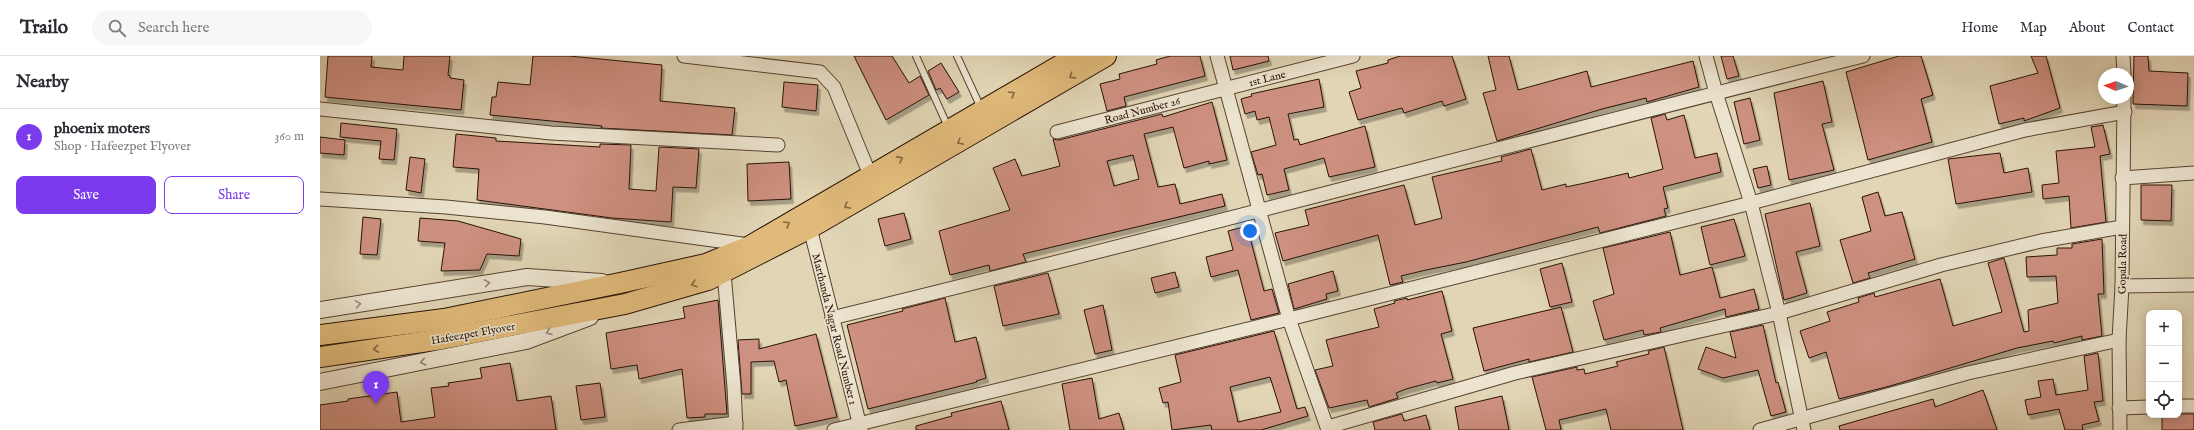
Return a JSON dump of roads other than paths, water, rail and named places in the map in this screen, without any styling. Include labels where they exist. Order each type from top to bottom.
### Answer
[{"type":"main road","name":"Hafeezpet Flyover","points":[[320,335],[444,319],[706,264],[750,246],[1076,56]]},
{"type":"main road","name":"Hafeezpet Flyover","points":[[320,357],[442,339],[625,304],[708,280],[810,228],[1106,56]]},
{"type":"street","points":[[684,56],[820,72],[834,87],[870,175]]},
{"type":"street","points":[[1217,56],[1227,88],[1258,211],[1289,319],[1328,428],[1515,373],[1779,313],[1941,265],[2041,241],[2122,227]]},
{"type":"street","name":"1st Lane","points":[[1227,88],[1353,56]]},
{"type":"street","points":[[1706,56],[1750,203],[1779,313],[1803,425]]},
{"type":"street","points":[[832,318],[1120,248],[1258,211],[1863,56]]},
{"type":"street","points":[[2123,56],[2124,68]]},
{"type":"street","name":"Road Number 26","points":[[1057,132],[1227,88]]},
{"type":"street","name":"Gopala Road","points":[[2120,430],[2119,340],[2122,286],[2122,178],[2124,104]]},
{"type":"street","points":[[320,109],[551,133],[778,145]]},
{"type":"street","points":[[834,430],[860,427],[1750,203],[2025,130],[2125,112]]},
{"type":"street","points":[[2122,178],[2194,173]]},
{"type":"street","points":[[320,199],[446,207],[545,218],[750,246]]},
{"type":"street","name":"Marthanda Nagar Road Number 1","points":[[810,228],[860,427]]},
{"type":"street","points":[[679,430],[736,426],[724,273]]},
{"type":"street","points":[[320,310],[527,277],[620,283]]},
{"type":"street","points":[[2122,286],[2194,285]]},
{"type":"street","points":[[320,382],[526,341],[625,304]]},
{"type":"street","points":[[1760,430],[1803,425],[1968,373],[2119,340]]},
{"type":"street","points":[[2182,406],[2194,406]]},
{"type":"street","points":[[2119,408],[2146,407]]},
{"type":"lane","points":[[916,56],[950,130]]},
{"type":"lane","points":[[957,56],[982,111]]},
{"type":"place","name":"phoenix moters","points":[[376,404]]}]
